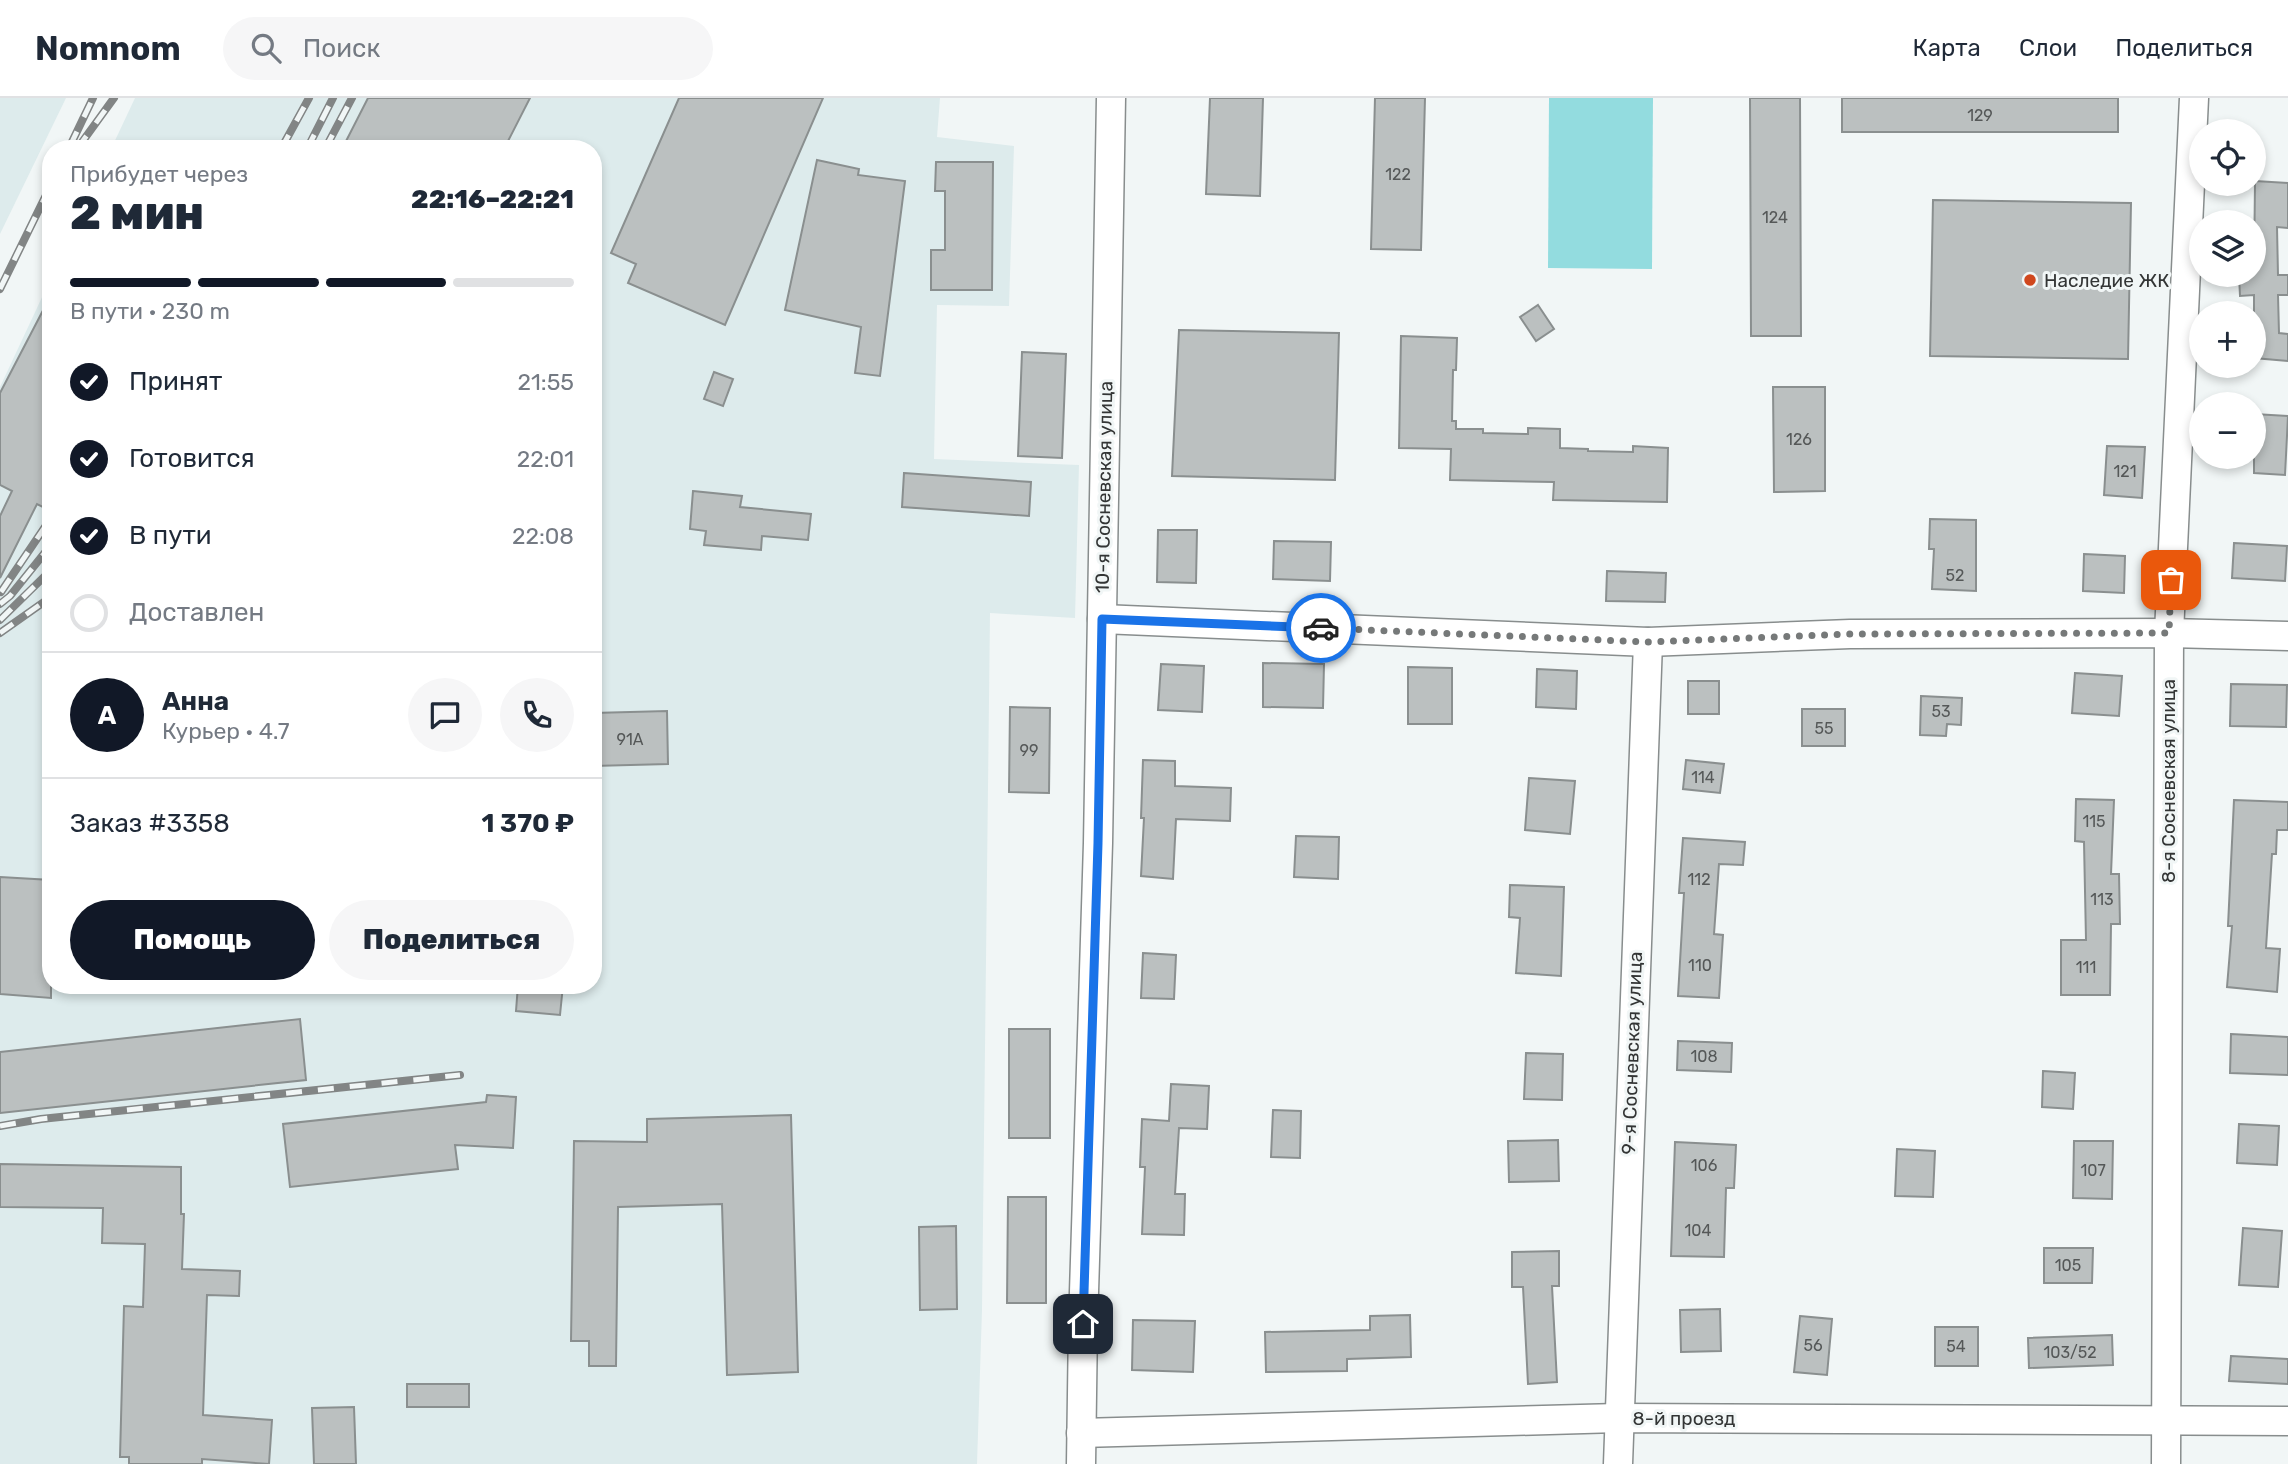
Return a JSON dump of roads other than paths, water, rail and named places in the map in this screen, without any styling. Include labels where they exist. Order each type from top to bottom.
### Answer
[{"type":"street","name":"10-я Сосневская улица","points":[[1081,1464],[1098,843],[1111,98]]},
{"type":"street","name":"8-я Сосневская улица","points":[[2166,1464],[2169,633],[2194,98]]},
{"type":"street","points":[[1102,619],[1648,642],[1850,634],[2169,633],[2288,636]]},
{"type":"street","name":"9-я Сосневская улица","points":[[1618,1464],[1648,642]]},
{"type":"street","name":"8-й проезд","points":[[1081,1433],[1618,1418],[2288,1421]]},
{"type":"railway","points":[[73,140],[93,98]]},
{"type":"railway","points":[[84,140],[114,98]]},
{"type":"railway","points":[[286,140],[309,98]]},
{"type":"railway","points":[[312,140],[333,98]]},
{"type":"railway","points":[[330,140],[352,98]]},
{"type":"railway","points":[[0,289],[42,203]]},
{"type":"railway","points":[[1,592],[42,531]]},
{"type":"railway","points":[[0,604],[10,596],[42,556]]},
{"type":"railway","points":[[0,620],[42,579]]},
{"type":"railway","points":[[0,633],[42,603]]},
{"type":"railway","points":[[0,1126],[41,1119],[460,1075]]},
{"type":"place","name":"Наследие ЖК","points":[[2030,280]]}]
